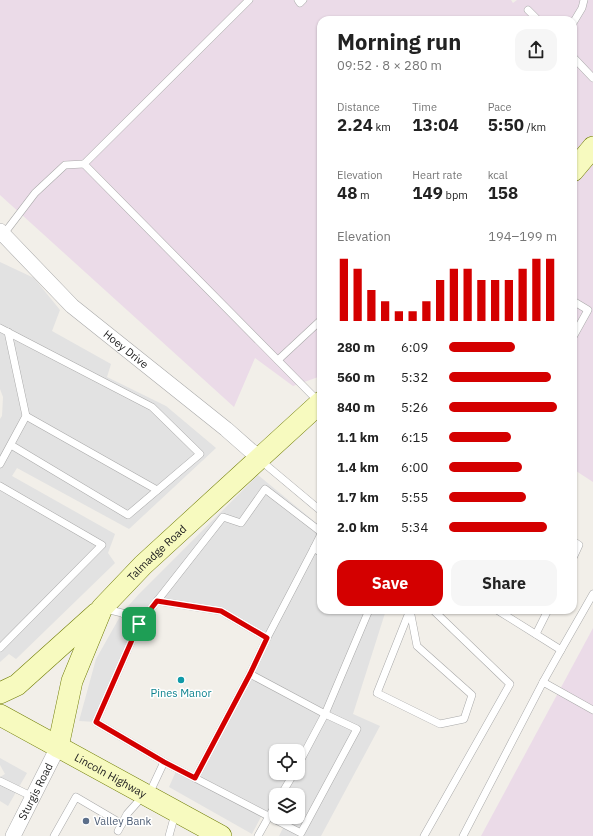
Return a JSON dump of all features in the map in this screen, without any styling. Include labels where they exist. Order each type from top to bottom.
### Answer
[{"type":"street","points":[[577,166],[593,147]]},
{"type":"street","name":"Hoey Drive","points":[[1,235],[72,306],[226,429],[259,458]]},
{"type":"street","name":"Talmadge Road","points":[[58,747],[72,681],[102,608],[143,565],[317,405]]},
{"type":"street","points":[[0,693],[17,685],[102,608]]},
{"type":"street","name":"Lincoln Highway","points":[[0,715],[221,836]]},
{"type":"street","name":"Sturgis Road","points":[[13,836],[58,747]]},
{"type":"lane","points":[[1,235],[35,193],[65,166],[84,164],[249,0]]},
{"type":"lane","points":[[298,0],[300,3],[303,0]]},
{"type":"lane","points":[[577,16],[582,8],[584,0]]},
{"type":"lane","points":[[528,10],[534,16]]},
{"type":"lane","points":[[577,61],[593,78]]},
{"type":"lane","points":[[84,164],[317,399]]},
{"type":"lane","points":[[577,303],[588,310],[577,330]]},
{"type":"lane","points":[[278,360],[317,324]]},
{"type":"lane","points":[[0,328],[152,408],[200,454],[128,515],[12,445]]},
{"type":"lane","points":[[0,464],[12,445],[26,416],[8,332]]},
{"type":"lane","points":[[26,416],[158,490]]},
{"type":"lane","points":[[259,458],[317,509]]},
{"type":"lane","points":[[0,486],[102,545],[0,648]]},
{"type":"lane","points":[[258,836],[269,816],[164,762],[96,722],[139,624],[224,517],[241,523],[265,489],[317,530]]},
{"type":"lane","points":[[195,778],[317,542]]},
{"type":"lane","points":[[463,836],[543,682],[593,594]]},
{"type":"lane","points":[[157,601],[221,611],[267,638]]},
{"type":"lane","points":[[102,608],[122,613],[139,624]]},
{"type":"lane","points":[[305,752],[325,714],[367,614]]},
{"type":"lane","points":[[408,614],[377,693],[440,724],[464,719],[472,695],[417,646],[411,614]]},
{"type":"lane","points":[[424,836],[510,684],[437,614]]},
{"type":"lane","points":[[508,614],[561,650]]},
{"type":"lane","points":[[536,634],[546,614]]},
{"type":"lane","points":[[250,674],[325,714],[358,729],[301,833],[284,824]]},
{"type":"lane","points":[[543,682],[593,710]]},
{"type":"lane","points":[[118,831],[127,814],[146,795],[164,762]]},
{"type":"lane","points":[[0,781],[33,797]]},
{"type":"lane","points":[[54,836],[76,797],[122,824]]},
{"type":"lane","points":[[169,836],[176,812]]},
{"type":"shaded area","points":[[0,0],[511,0],[513,3],[517,0],[593,0],[593,482],[577,472],[577,16],[317,16],[317,377],[293,386],[255,358],[234,407],[0,195]]},
{"type":"shaded area","points":[[0,262],[34,278],[60,310],[52,331],[111,364],[107,377],[166,406],[216,448],[129,529],[17,468],[12,476],[115,534],[108,553],[115,563],[16,659],[9,654],[0,662],[0,419],[2,416],[3,397],[0,389]]},
{"type":"shaded area","points":[[258,475],[317,524],[317,614],[385,614],[353,714],[380,726],[321,836],[279,836],[285,824],[305,824],[305,788],[269,788],[269,816],[263,813],[252,834],[169,787],[177,769],[194,778],[267,638],[221,611],[157,601],[139,624],[96,722],[79,721],[96,659],[122,613],[138,595]]},
{"type":"shaded area","points":[[593,628],[593,836],[481,836]]},
{"type":"shaded area","points":[[0,758],[27,773],[8,806],[0,801],[0,777],[5,774],[0,765]]},
{"type":"place","name":"Pines Manor","points":[[181,680]]},
{"type":"place","name":"Valley Bank","points":[[86,821]]},
{"type":"route","points":[[157,601],[221,611],[267,638],[250,674],[195,778],[164,762],[96,722],[139,624],[157,601]]}]
